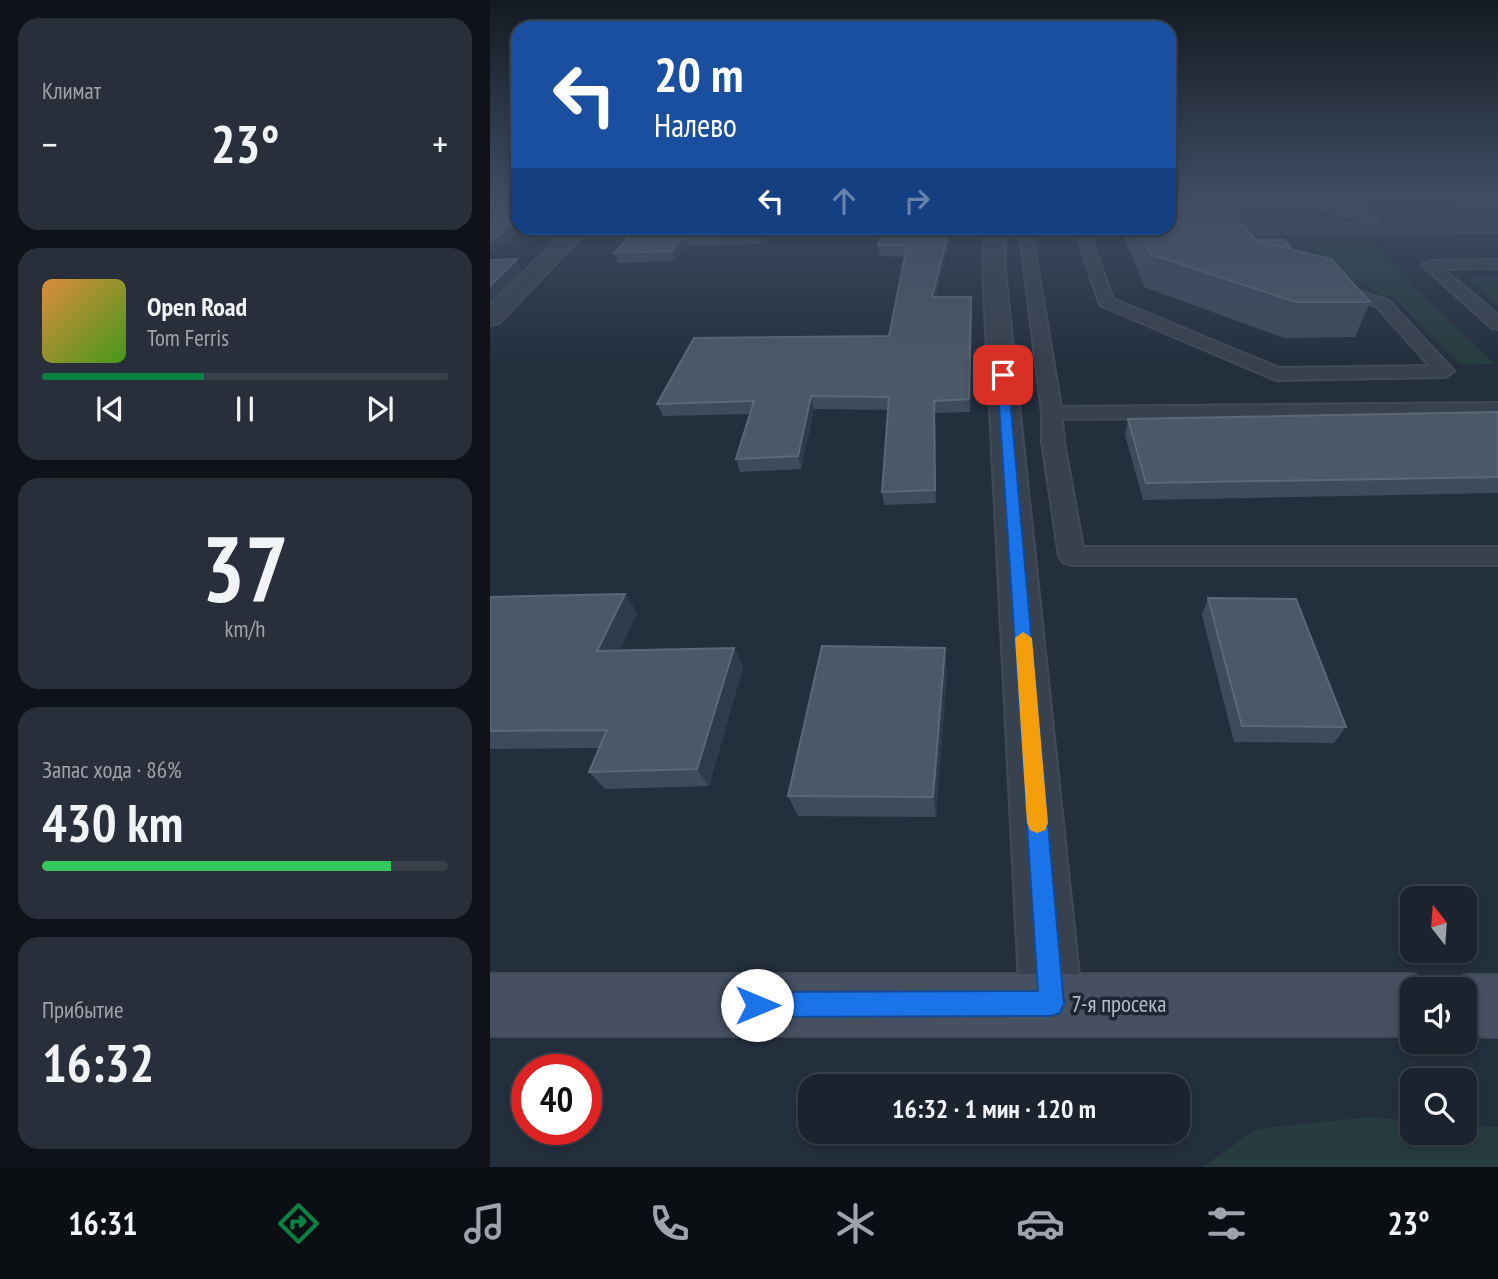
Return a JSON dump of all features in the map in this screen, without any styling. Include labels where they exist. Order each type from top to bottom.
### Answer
[{"type":"street","points":[[490,318],[556,252]]},
{"type":"street","points":[[1004,252],[995,271],[1051,1004]]},
{"type":"street","name":"7-я просека","points":[[490,1006],[1400,1005]]},
{"type":"street","points":[[1477,1006],[1498,1006]]},
{"type":"lane","points":[[1020,252],[1052,413],[1053,442],[1072,556],[1498,556]]},
{"type":"lane","points":[[1089,252],[1106,302],[1276,374],[1445,371],[1382,303],[1317,285]]},
{"type":"lane","points":[[1498,264],[1429,265],[1498,324]]},
{"type":"lane","points":[[1052,413],[1498,409]]},
{"type":"green space","points":[[1316,252],[1384,252],[1412,280],[1407,281],[1495,364],[1461,365],[1392,296],[1379,295],[1364,280],[1339,280]]},
{"type":"green space","points":[[1473,277],[1498,277],[1498,306],[1470,282]]},
{"type":"green space","points":[[1369,1117],[1400,1120],[1400,1145],[1477,1145],[1477,1126],[1498,1127],[1498,1167],[1202,1167],[1257,1129]]},
{"type":"building","points":[[906,252],[944,252],[932,297],[971,297],[969,399],[934,401],[935,490],[882,492],[889,397],[811,396],[798,456],[736,459],[754,401],[657,404],[694,338],[889,336]]},
{"type":"building","points":[[1304,252],[1331,259],[1370,302],[1296,302],[1150,254]]},
{"type":"building","points":[[517,259],[490,286],[490,260]]},
{"type":"building","points":[[1498,412],[1498,477],[1146,483],[1128,419]]},
{"type":"building","points":[[625,594],[597,651],[734,648],[697,769],[589,772],[607,730],[490,731],[490,597]]},
{"type":"building","points":[[1208,598],[1296,599],[1346,727],[1242,726]]},
{"type":"building","points":[[822,646],[945,648],[933,797],[788,796]]},
{"type":"slow traffic","points":[[1023,638],[1037,823]]},
{"type":"route","points":[[757,1005],[1051,1004],[1003,375]]}]
